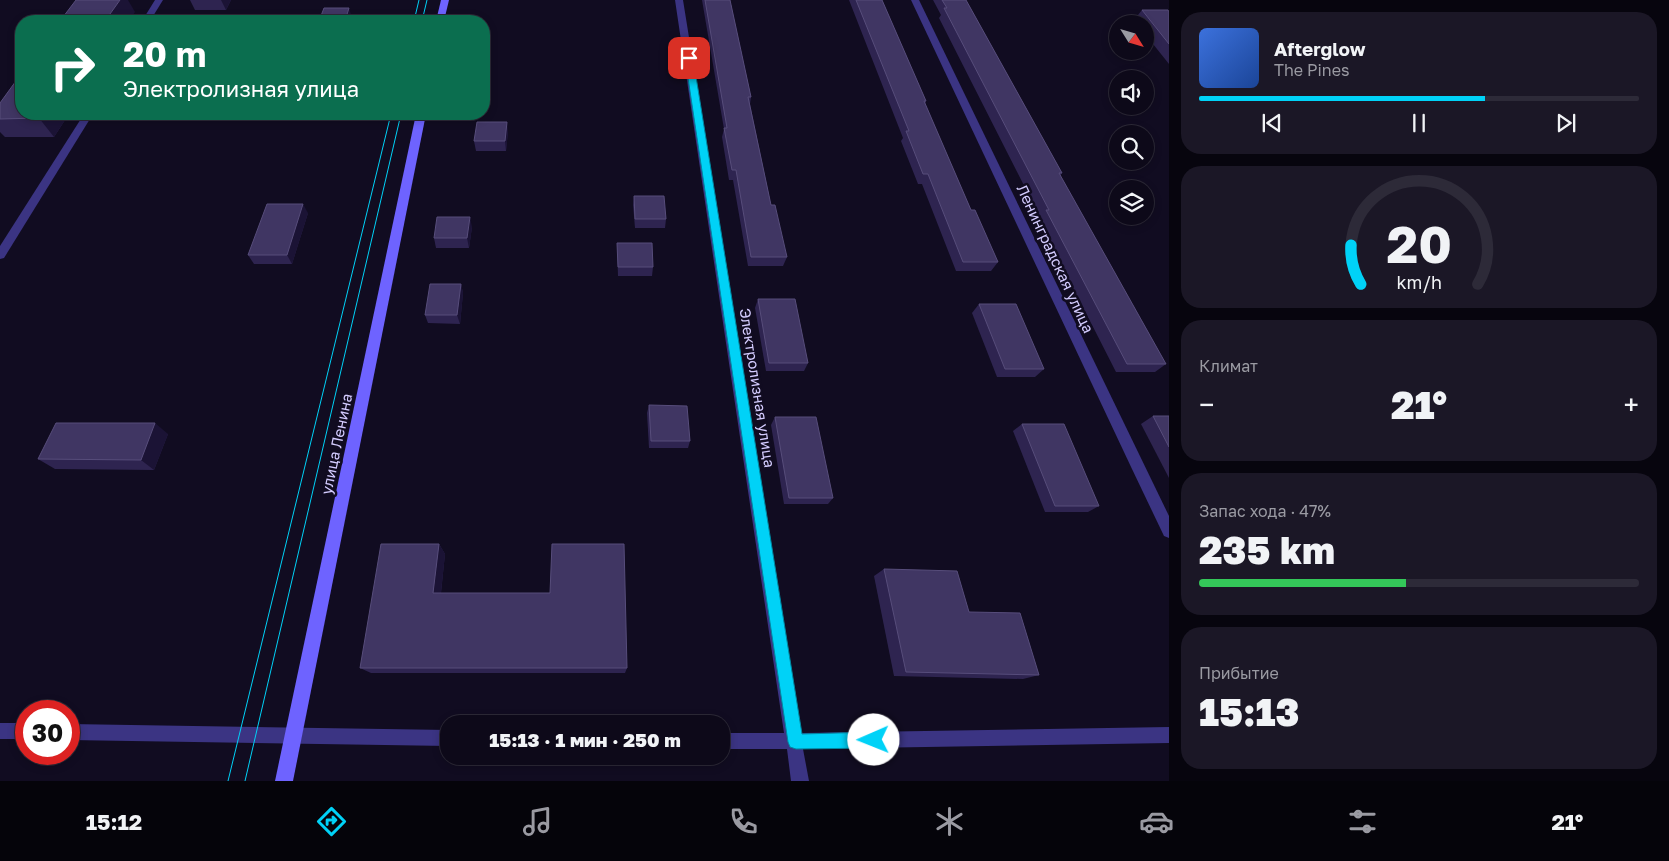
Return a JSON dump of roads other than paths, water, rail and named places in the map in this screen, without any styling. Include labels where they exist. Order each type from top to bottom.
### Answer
[{"type":"main road","points":[[441,15],[445,0]]},
{"type":"main road","name":"улица Ленина","points":[[284,781],[420,120]]},
{"type":"street","points":[[150,15],[159,0]]},
{"type":"street","name":"Электролизная улица","points":[[680,0],[796,742],[800,781]]},
{"type":"street","name":"Ленинградская улица","points":[[915,0],[1112,416],[1169,531]]},
{"type":"street","points":[[0,255],[84,120]]},
{"type":"street","points":[[0,731],[15,731]]},
{"type":"street","points":[[80,732],[440,738]]},
{"type":"street","points":[[730,741],[796,742],[1169,735]]},
{"type":"tram line","points":[[415,15],[419,0]]},
{"type":"tram line","points":[[423,15],[427,0]]},
{"type":"tram line","points":[[228,781],[390,120]]},
{"type":"tram line","points":[[245,781],[400,120]]}]
